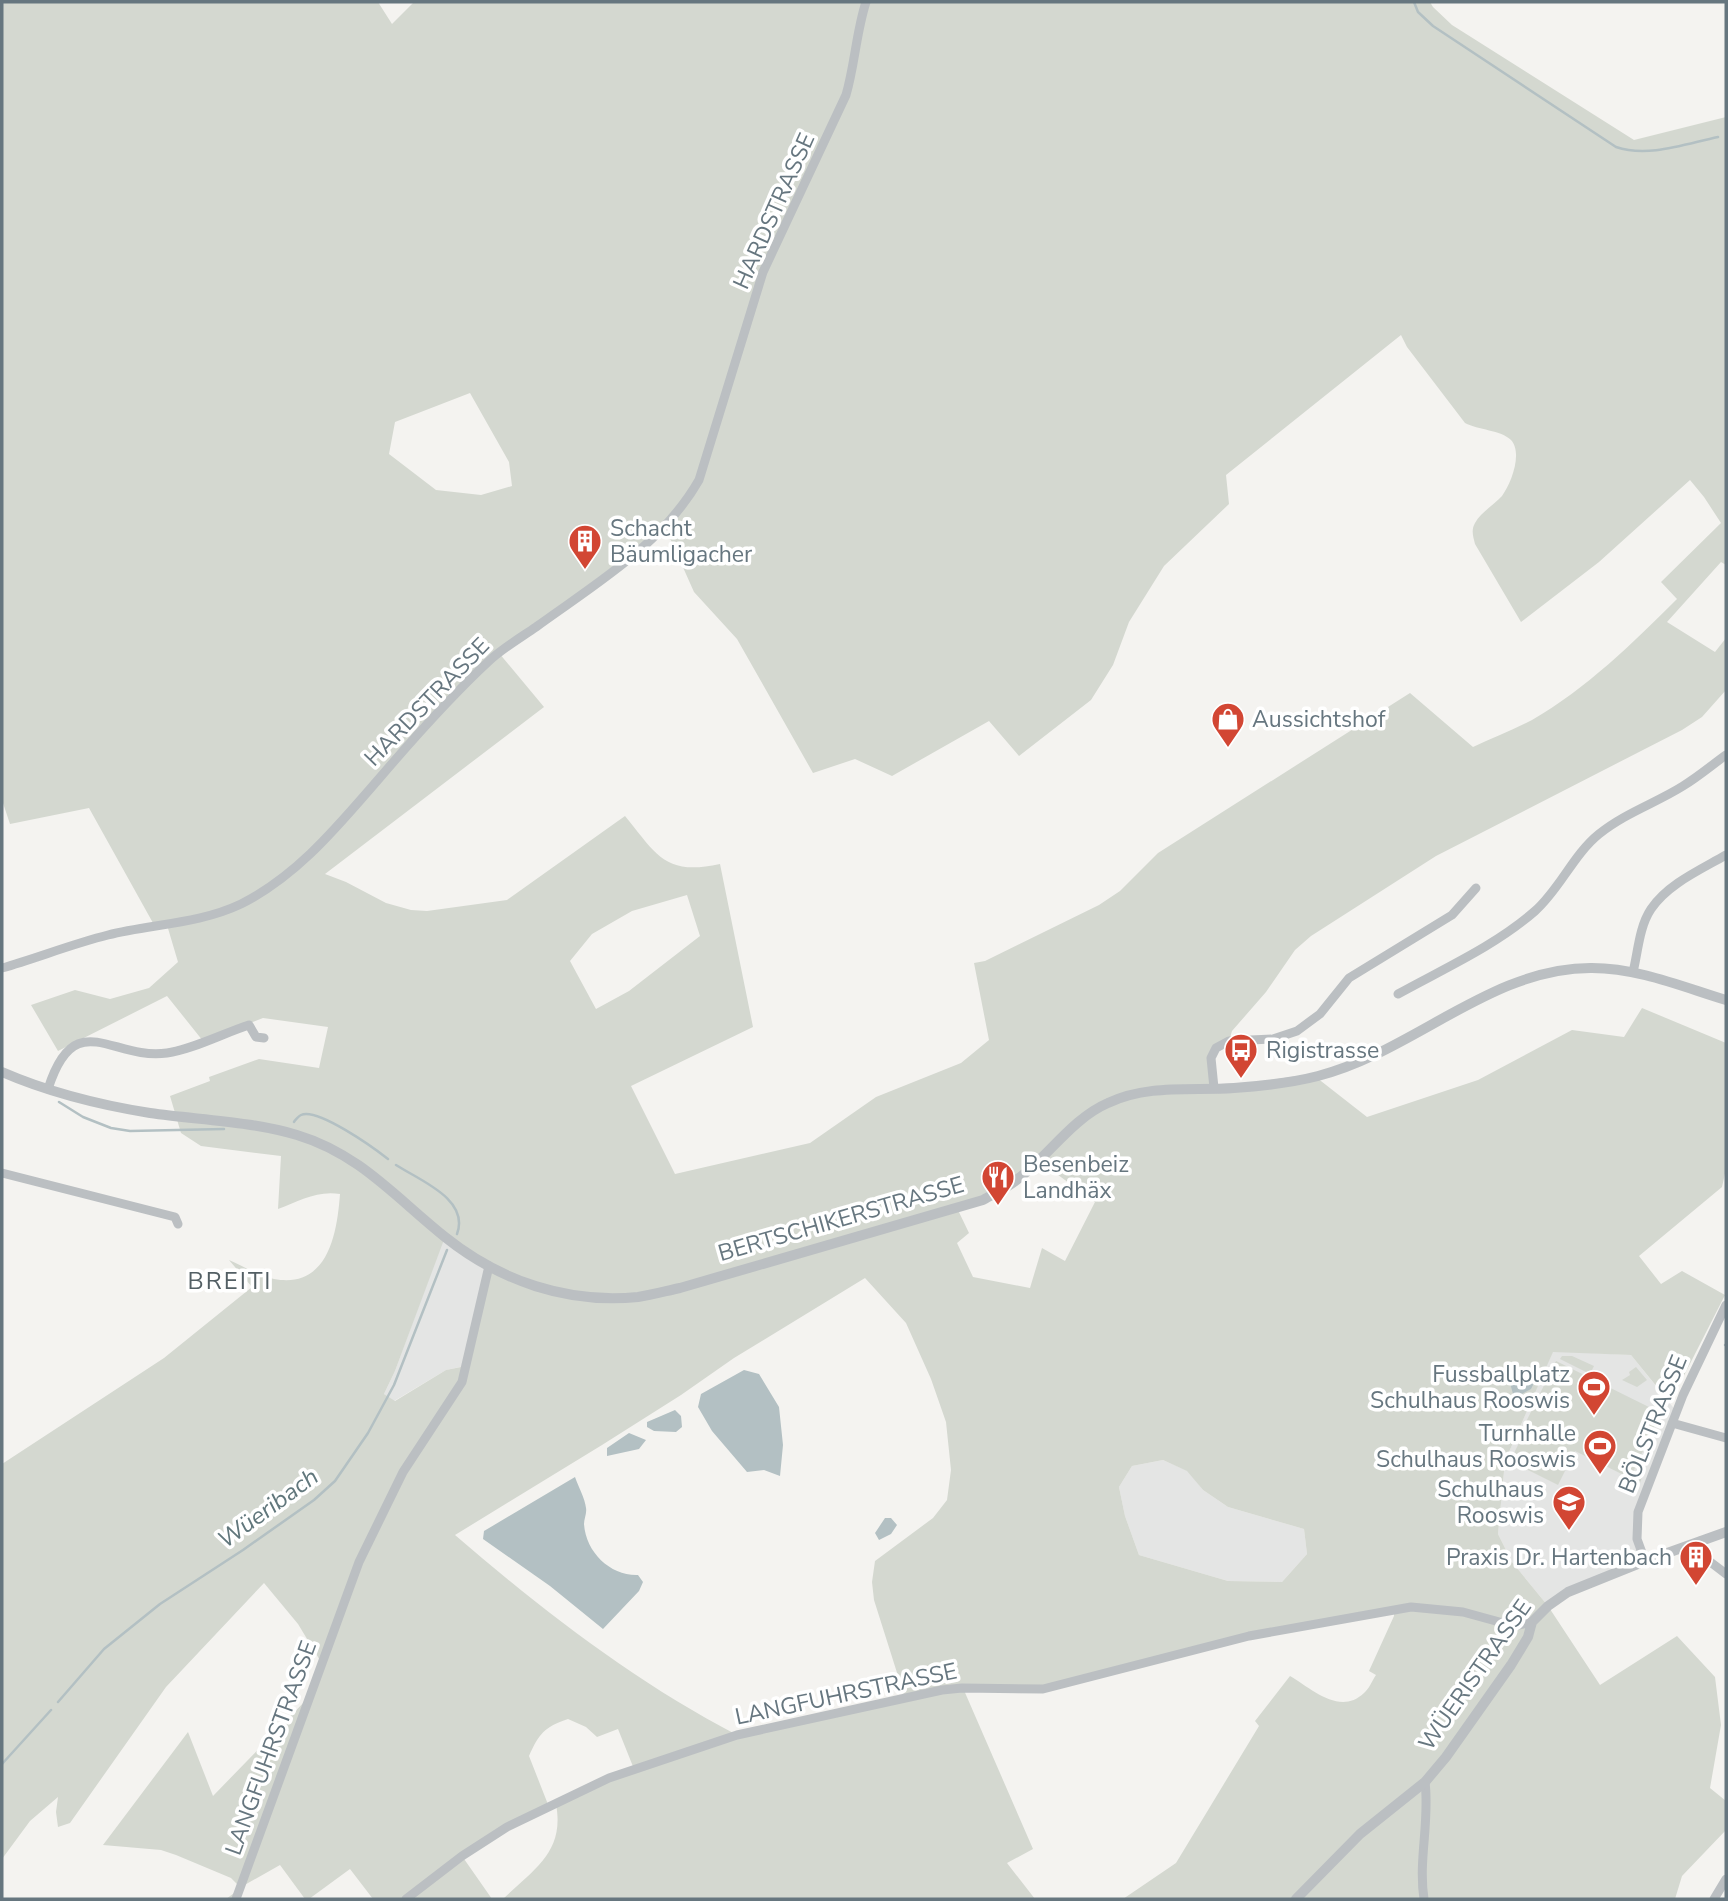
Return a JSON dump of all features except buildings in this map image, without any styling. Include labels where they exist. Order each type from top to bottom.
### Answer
[{"type":"street","name":"HARDSTRASSE","points":[[2,968],[107,935],[207,917],[242,904],[274,884],[303,861],[342,822],[378,779],[488,662],[621,566],[686,503],[699,480],[763,272],[846,95],[852,75],[858,25],[866,2]]},
{"type":"street","points":[[1398,994],[1511,930],[1554,891],[1582,851],[1598,835],[1623,817],[1684,786],[1726,755]]},
{"type":"street","points":[[1633,972],[1643,927],[1650,910],[1668,889],[1726,855]]},
{"type":"street","points":[[1214,1088],[1211,1058],[1216,1048],[1229,1041],[1273,1039],[1297,1031],[1320,1014],[1349,978],[1451,915],[1476,888]]},
{"type":"street","name":"BERTSCHIKERSTRASSE","points":[[2,1072],[48,1089],[101,1103],[149,1113],[264,1127],[298,1135],[329,1147],[377,1177],[444,1237],[489,1266],[523,1283],[558,1293],[638,1297],[680,1288],[983,1200],[1017,1180],[1084,1118],[1107,1103],[1134,1094],[1165,1089],[1256,1086],[1318,1076],[1361,1062],[1488,996],[1544,973],[1594,968],[1633,972],[1726,1000]]},
{"type":"street","points":[[48,1089],[63,1056],[74,1046],[86,1041],[100,1041],[154,1055],[170,1053],[248,1025],[256,1037],[264,1038]]},
{"type":"street","points":[[3,1175],[175,1217],[178,1224]]},
{"type":"street","name":"LANGFUHRSTRASSE","points":[[236,1899],[359,1562],[403,1472],[462,1382],[489,1266]]},
{"type":"street","name":"BÖLSTRASSE","points":[[1645,1561],[1637,1539],[1637,1516],[1695,1368],[1726,1305]]},
{"type":"street","points":[[1672,1423],[1726,1438]]},
{"type":"street","name":"WÜERISTRASSE","points":[[1296,1899],[1360,1835],[1425,1782],[1446,1757],[1511,1665],[1528,1637],[1532,1622],[1548,1606],[1568,1592],[1726,1532]]},
{"type":"street","points":[[1700,1541],[1709,1561],[1726,1574]]},
{"type":"street","name":"LANGFUHRSTRASSE","points":[[406,1899],[462,1856],[507,1827],[609,1779],[737,1735],[942,1690],[1043,1689],[1249,1636],[1411,1607],[1463,1612],[1514,1626],[1532,1622]]},
{"type":"street","points":[[1424,1899],[1421,1884],[1425,1782]]},
{"type":"street","points":[[1714,1899],[1726,1879]]},
{"type":"shaded area","points":[[2,2],[378,2],[392,24],[414,2],[1430,2],[1452,25],[1634,140],[1726,117],[1726,565],[1721,562],[1667,622],[1715,652],[1726,638],[1726,690],[1702,717],[1682,730],[1436,856],[1311,936],[1295,950],[1266,992],[1232,1031],[1229,1041],[1211,1058],[1214,1088],[1312,1074],[1367,1117],[1478,1080],[1572,1030],[1624,1037],[1642,1008],[1726,1043],[1726,1169],[1722,1187],[1639,1256],[1661,1284],[1682,1271],[1725,1295],[1670,1403],[1631,1355],[1553,1352],[1505,1461],[1498,1534],[1512,1562],[1548,1606],[1600,1685],[1677,1636],[1715,1677],[1721,1725],[1710,1788],[1726,1801],[1726,1830],[1682,1876],[1675,1899],[1123,1899],[1176,1863],[1259,1726],[1255,1721],[1290,1676],[1326,1698],[1336,1701],[1355,1699],[1366,1691],[1376,1675],[1369,1671],[1394,1616],[1394,1610],[1249,1636],[1043,1689],[963,1688],[1033,1849],[1007,1863],[1035,1899],[503,1899],[536,1868],[551,1847],[558,1821],[556,1804],[634,1769],[618,1729],[597,1737],[586,1727],[568,1719],[543,1732],[529,1756],[549,1807],[462,1856],[492,1899],[373,1899],[350,1869],[309,1899],[305,1899],[280,1865],[241,1888],[231,1878],[161,1850],[103,1845],[188,1732],[213,1796],[309,1697],[321,1662],[298,1624],[264,1583],[166,1687],[70,1823],[58,1827],[58,1797],[30,1821],[2,1859],[2,1464],[164,1358],[252,1287],[229,1260],[274,1279],[292,1280],[307,1276],[318,1267],[332,1241],[340,1194],[316,1195],[278,1209],[281,1156],[201,1146],[181,1133],[170,1096],[210,1081],[209,1077],[259,1059],[319,1068],[328,1027],[263,1018],[203,1041],[167,996],[58,1051],[31,1005],[75,990],[110,999],[149,988],[178,962],[167,925],[153,923],[89,808],[10,824],[2,800]],"holes":[[[1401,335],[1407,347],[1465,423],[1501,434],[1511,440],[1514,446],[1516,460],[1509,484],[1502,496],[1478,519],[1473,533],[1475,544],[1521,622],[1599,562],[1690,480],[1721,523],[1661,582],[1677,599],[1608,664],[1552,708],[1525,724],[1473,747],[1410,693],[1158,853],[1120,891],[1099,905],[985,961],[974,963],[989,1040],[961,1063],[876,1097],[810,1143],[675,1174],[631,1086],[753,1027],[720,864],[686,867],[664,859],[625,816],[507,900],[427,911],[411,910],[386,903],[325,874],[544,707],[499,653],[665,527],[694,592],[737,639],[813,773],[855,759],[892,776],[989,721],[1019,756],[1091,700],[1113,665],[1129,622],[1164,566],[1229,504],[1226,475]],[[470,393],[509,462],[512,486],[481,495],[436,490],[389,454],[395,422]],[[687,895],[700,936],[629,991],[596,1009],[570,961],[592,934],[632,911]],[[1039,1161],[1095,1202],[1065,1261],[1042,1248],[1030,1288],[973,1277],[957,1243],[969,1233],[957,1208],[1017,1180]],[[445,1237],[489,1267],[466,1366],[446,1370],[395,1401],[384,1394],[395,1371]],[[865,1278],[906,1323],[931,1379],[946,1422],[951,1470],[947,1500],[933,1518],[875,1561],[872,1582],[874,1600],[905,1698],[737,1735],[662,1692],[590,1643],[455,1535],[681,1395],[734,1358]],[[1163,1460],[1187,1471],[1203,1490],[1228,1507],[1304,1529],[1307,1554],[1282,1582],[1228,1581],[1139,1555],[1125,1516],[1119,1487],[1132,1466]]]},
{"type":"shaded area","points":[[444,1237],[489,1266],[465,1366],[446,1370],[394,1401],[384,1394]]},
{"type":"shaded area","points":[[1553,1351],[1631,1355],[1676,1411],[1637,1516],[1645,1561],[1548,1606],[1512,1562],[1498,1534],[1505,1461]]},
{"type":"shaded area","points":[[1562,1356],[1572,1356],[1594,1366],[1590,1374],[1560,1359]]},
{"type":"shaded area","name":"Fussballplatz Schulhaus Rooswis","points":[[1556,1361],[1661,1413],[1633,1472],[1642,1477],[1640,1483],[1575,1451],[1558,1485],[1510,1461]]},
{"type":"shaded area","points":[[1521,1367],[1531,1371],[1536,1379],[1531,1389],[1514,1398],[1508,1375]]},
{"type":"shaded area","points":[[1636,1367],[1647,1380],[1637,1387],[1622,1380]]},
{"type":"shaded area","points":[[744,1370],[759,1374],[779,1407],[783,1445],[780,1476],[764,1470],[747,1472],[712,1431],[698,1407],[701,1394]]},
{"type":"shaded area","points":[[675,1410],[681,1416],[682,1427],[676,1432],[654,1431],[647,1427],[647,1422]]},
{"type":"shaded area","points":[[629,1433],[646,1440],[639,1449],[607,1456],[607,1448]]},
{"type":"shaded area","points":[[1163,1460],[1188,1471],[1203,1490],[1228,1507],[1304,1529],[1307,1554],[1282,1582],[1228,1581],[1139,1555],[1125,1516],[1119,1487],[1132,1466]]},
{"type":"shaded area","points":[[575,1477],[585,1504],[584,1524],[589,1544],[610,1567],[618,1572],[638,1575],[643,1582],[639,1591],[603,1629],[550,1586],[483,1539],[484,1531]]},
{"type":"shaded area","points":[[885,1518],[891,1518],[897,1525],[891,1534],[879,1540],[875,1533]]},
{"type":"shaded area","points":[[240,1888],[236,1899],[226,1899]]},
{"type":"waterway","points":[[1414,2],[1418,12],[1433,26],[1616,147],[1654,151],[1718,137]]},
{"type":"waterway","name":"Wüeribach","points":[[59,1102],[83,1117],[111,1128],[130,1131],[224,1129]]},
{"type":"waterway","name":"Wüeribach","points":[[294,1122],[301,1115],[319,1117],[345,1130],[388,1159]]},
{"type":"waterway","name":"Wüeribach","points":[[396,1165],[429,1184],[449,1201],[459,1222],[457,1234]]},
{"type":"waterway","name":"Wüeribach","points":[[58,1702],[104,1649],[160,1604],[243,1550],[314,1500],[335,1481],[368,1433],[394,1385],[447,1250]]},
{"type":"waterway","name":"Wüeribach","points":[[2,1764],[51,1710]]},
{"type":"place","name":"Schacht Bäumligacher","points":[[585,571]]},
{"type":"place","name":"Aussichtshof","points":[[1228,749]]},
{"type":"place","name":"Rigistrasse","points":[[1241,1080]]},
{"type":"place","name":"Besenbeiz Landhäx","points":[[998,1207]]},
{"type":"place","name":"Fussballplatz Schulhaus Rooswis","points":[[1594,1417]]},
{"type":"place","name":"Turnhalle Schulhaus Rooswis","points":[[1600,1476]]},
{"type":"place","name":"Schulhaus Rooswis","points":[[1569,1532]]},
{"type":"place","name":"Praxis Dr. Hartenbach","points":[[1696,1587]]},
{"type":"district","name":"BREITI","points":[[230,1281]]}]
